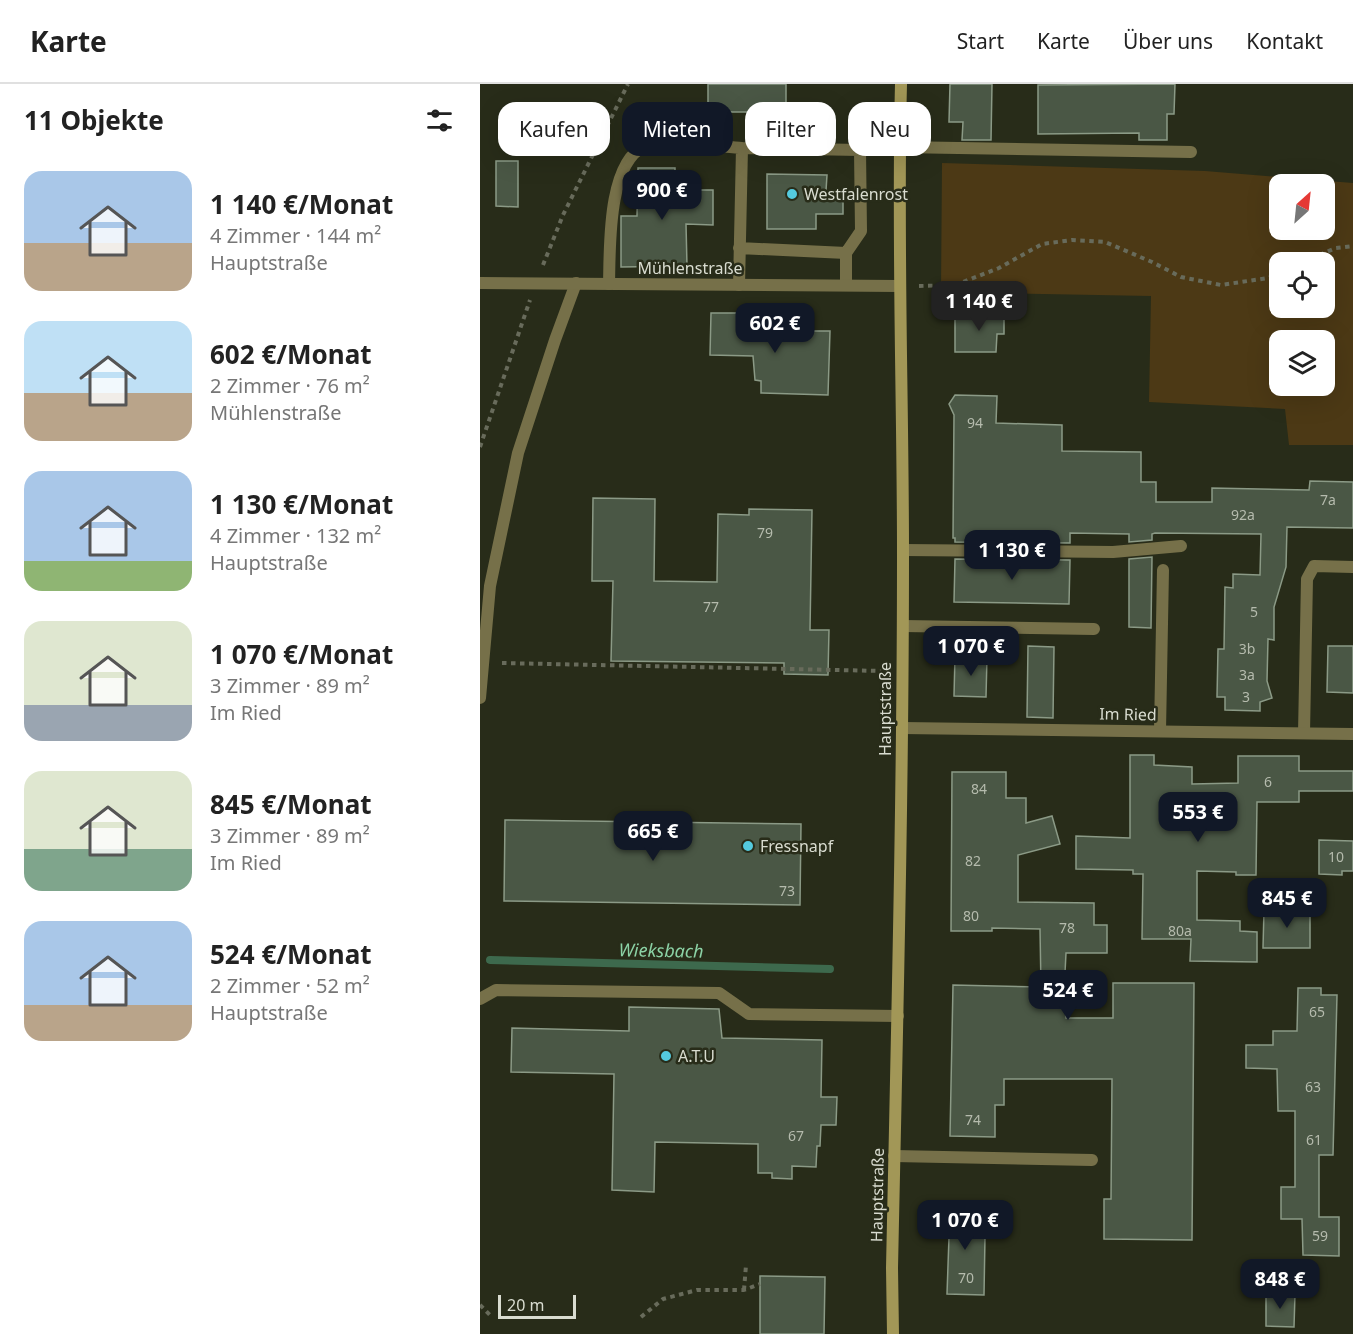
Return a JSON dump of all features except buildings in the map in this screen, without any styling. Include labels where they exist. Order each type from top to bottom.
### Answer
[{"type":"street","name":"Hauptstraße","points":[[900,102],[901,84]]},
{"type":"street","points":[[609,284],[610,228],[616,193],[622,171],[633,155],[645,146],[659,143],[742,148],[848,150]]},
{"type":"street","points":[[739,285],[742,148]]},
{"type":"street","points":[[931,148],[1191,152]]},
{"type":"street","points":[[846,285],[846,253],[861,231],[860,156]]},
{"type":"street","name":"Hauptstraße","points":[[893,1334],[892,1268],[903,626],[899,156]]},
{"type":"street","points":[[740,248],[846,253]]},
{"type":"street","name":"Mühlenstraße","points":[[480,283],[899,286]]},
{"type":"street","points":[[480,698],[490,586],[518,453],[576,283]]},
{"type":"street","points":[[903,550],[1113,552],[1181,546]]},
{"type":"street","points":[[1304,733],[1307,579],[1314,566],[1353,567]]},
{"type":"street","points":[[1160,731],[1163,570]]},
{"type":"street","points":[[903,626],[1094,629]]},
{"type":"street","name":"Im Ried","points":[[902,728],[1353,734]]},
{"type":"street","points":[[480,999],[496,990],[719,993],[749,1014],[898,1016]]},
{"type":"street","points":[[894,1156],[1092,1160]]},
{"type":"path","points":[[480,447],[536,283],[563,215],[628,84]]},
{"type":"path","points":[[899,286],[955,285],[999,268],[1042,244],[1072,240],[1105,242],[1181,277],[1221,285],[1269,278]]},
{"type":"path","points":[[1327,252],[1336,248],[1353,246]]},
{"type":"path","points":[[483,662],[902,671]]},
{"type":"path","points":[[744,1290],[746,1265]]},
{"type":"path","points":[[641,1317],[663,1299],[697,1290],[744,1290],[760,1284]]},
{"type":"path","points":[[480,1305],[490,1315]]},
{"type":"shaded area","points":[[942,163],[1205,171],[1269,176],[1269,240],[1335,240],[1335,182],[1353,183],[1353,445],[1289,445],[1285,409],[1149,402],[1151,296],[941,292]]},
{"type":"waterway","name":"Wieksbach","points":[[490,960],[830,969]]},
{"type":"place","name":"Westfalenrost","points":[[792,194]]},
{"type":"place","name":"Fressnapf","points":[[748,846]]},
{"type":"place","name":"A.T.U","points":[[666,1056]]}]
